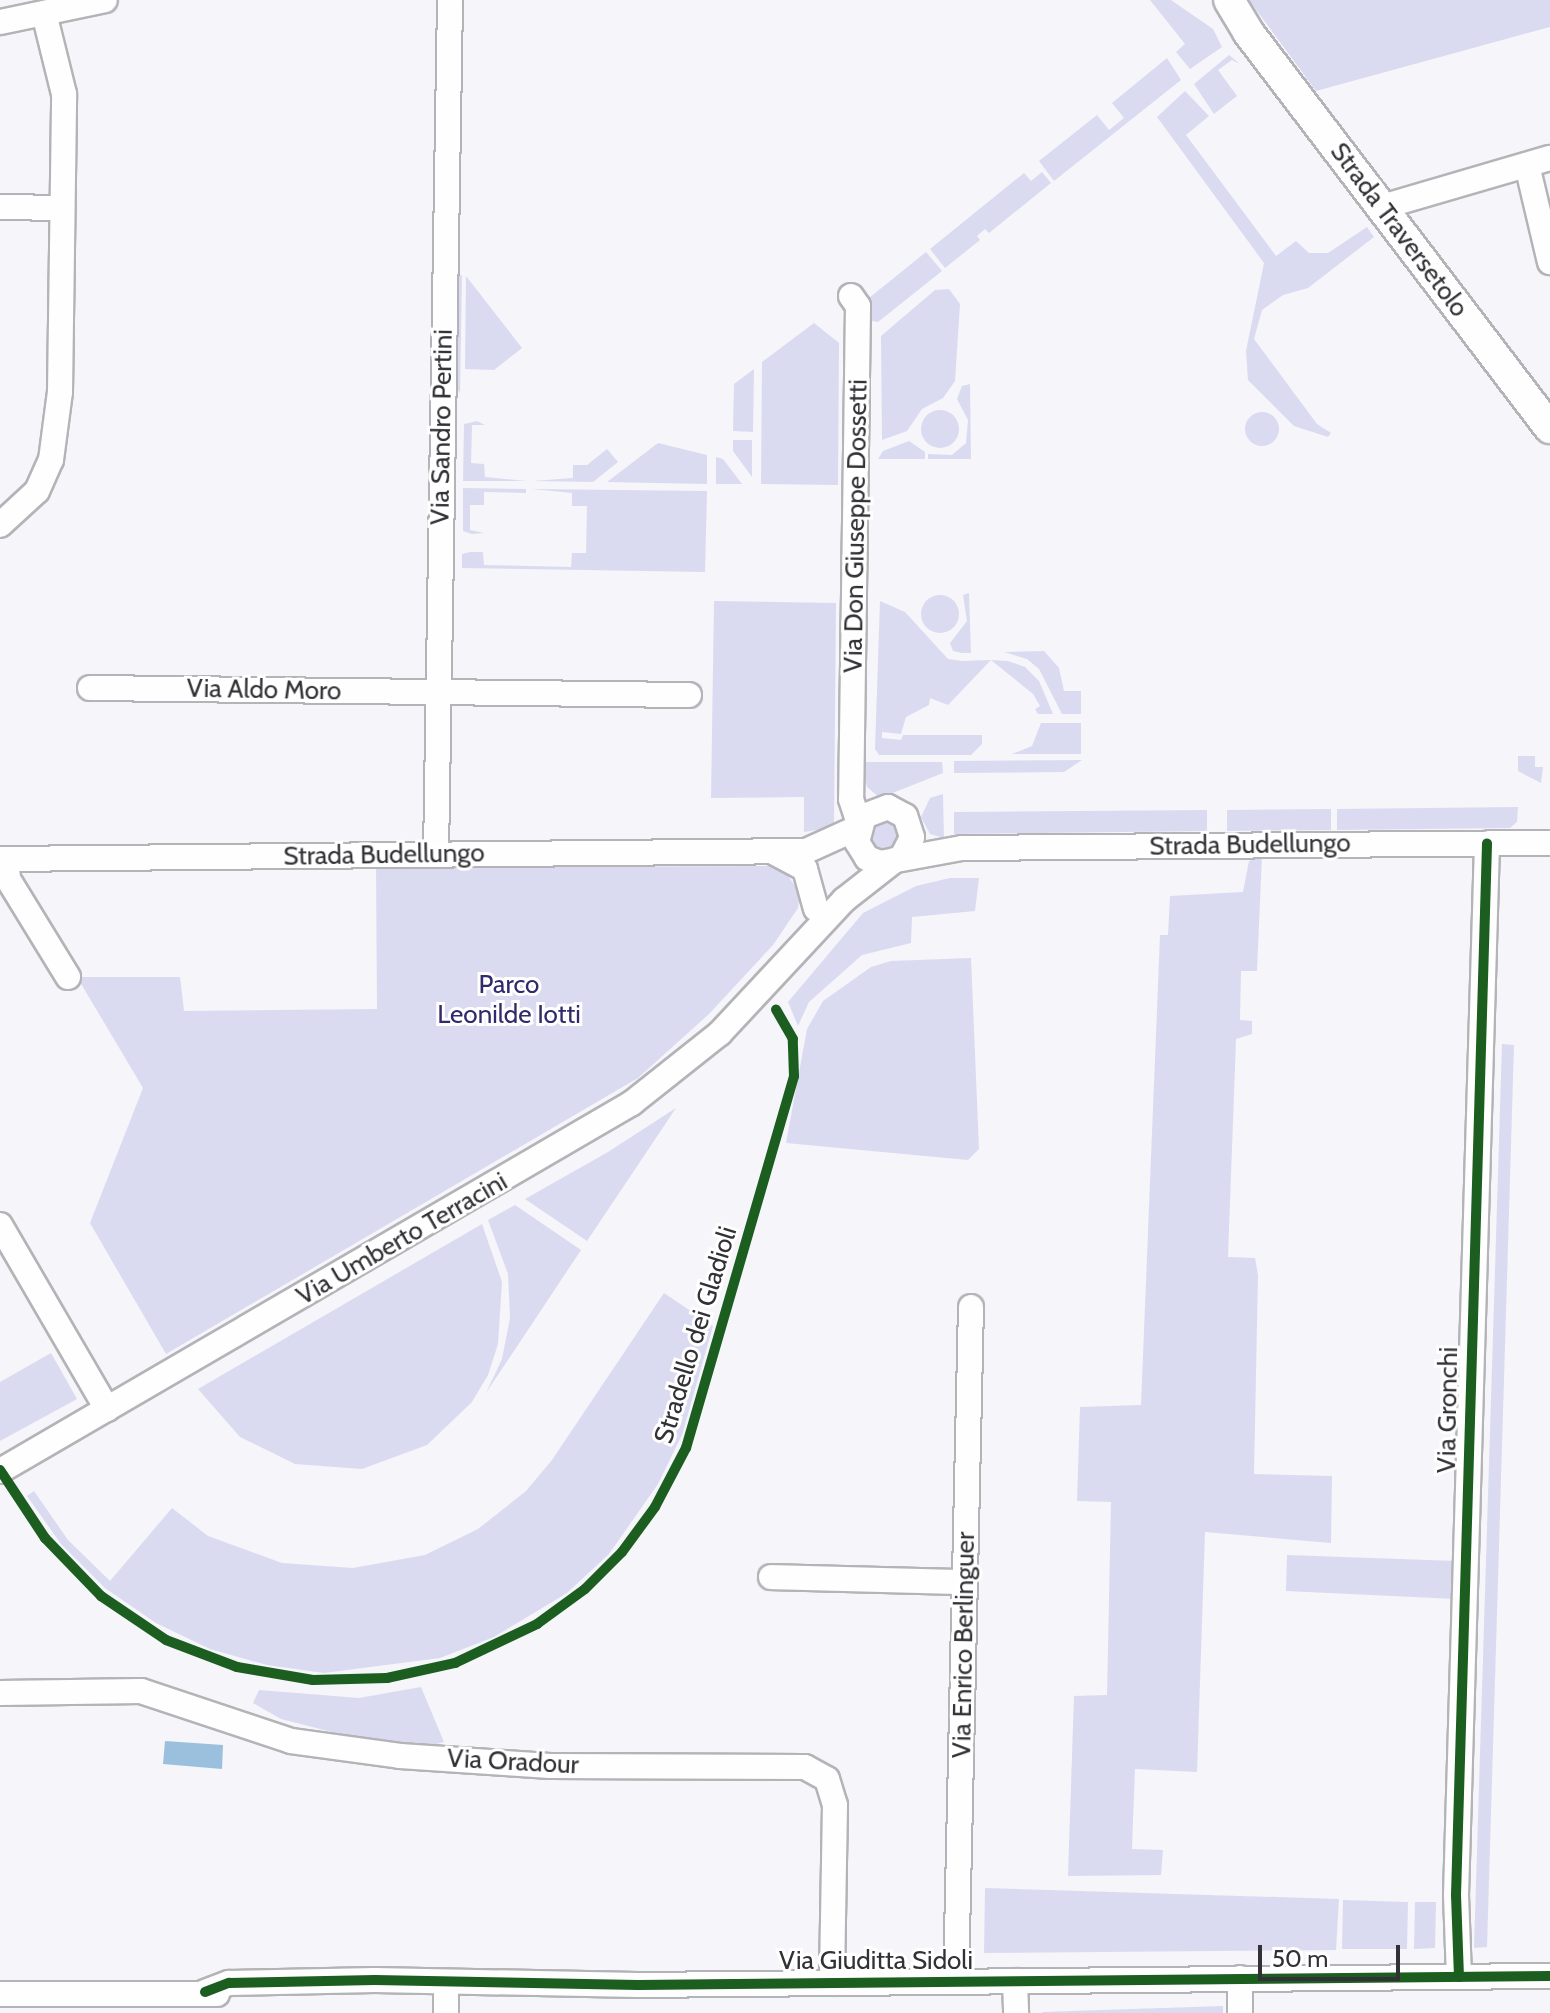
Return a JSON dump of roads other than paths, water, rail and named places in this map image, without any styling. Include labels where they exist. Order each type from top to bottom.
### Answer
[{"type":"main road","name":"Strada Traversetolo","points":[[1231,8],[1550,428]]},
{"type":"street","points":[[0,22],[105,0]]},
{"type":"street","name":"Via Sandro Pertini","points":[[436,854],[450,0]]},
{"type":"street","points":[[0,525],[37,491],[51,460],[60,392],[63,86],[44,13]]},
{"type":"street","points":[[1382,207],[1538,162],[1550,262]]},
{"type":"street","points":[[0,207],[62,208]]},
{"type":"street","name":"Via Don Giuseppe Dossetti","points":[[851,296],[858,306],[851,799],[859,837]]},
{"type":"street","name":"Via Aldo Moro","points":[[90,688],[689,695]]},
{"type":"street","points":[[853,758],[864,794],[879,807]]},
{"type":"street","name":"Strada Budellungo","points":[[3,859],[806,851],[859,837],[879,807],[900,812],[912,830],[949,848]]},
{"type":"street","points":[[898,858],[912,830]]},
{"type":"street","name":"Strada Budellungo","points":[[859,837],[873,861],[949,848],[1550,843]]},
{"type":"street","name":"Via Umberto Terracini","points":[[777,971],[816,909],[849,880],[859,837]]},
{"type":"street","name":"Via Gronchi","points":[[1459,1977],[1456,1895],[1487,843]]},
{"type":"street","name":"Strada Budellungo","points":[[769,850],[805,869],[816,909]]},
{"type":"street","name":"Via Umberto Terracini","points":[[0,1471],[613,1115],[698,1053],[844,900],[898,858]]},
{"type":"street","points":[[3,859],[8,879],[68,977]]},
{"type":"street","points":[[0,1225],[107,1409]]},
{"type":"street","name":"Via Enrico Berlinguer","points":[[956,1982],[971,1307]]},
{"type":"street","points":[[771,1577],[965,1582]]},
{"type":"street","name":"Via Oradour","points":[[0,1693],[141,1691],[291,1741],[400,1756],[550,1766],[805,1767],[827,1779],[835,1805],[832,1983]]},
{"type":"street","name":"Via Giuditta Sidoli","points":[[205,1992],[229,1983],[302,1981],[575,1980],[638,1985],[1550,1976]]},
{"type":"street","points":[[1240,1978],[1240,2013]]},
{"type":"street","points":[[1015,1981],[1016,2013]]},
{"type":"street","name":"Via Giuditta Sidoli","points":[[0,1994],[205,1992],[446,2003],[593,1992],[638,1985]]},
{"type":"water","points":[[165,1741],[223,1745],[222,1769],[163,1764]]},
{"type":"park label","name":"Parco Leonilde Iotti","points":[[509,1000]]}]
